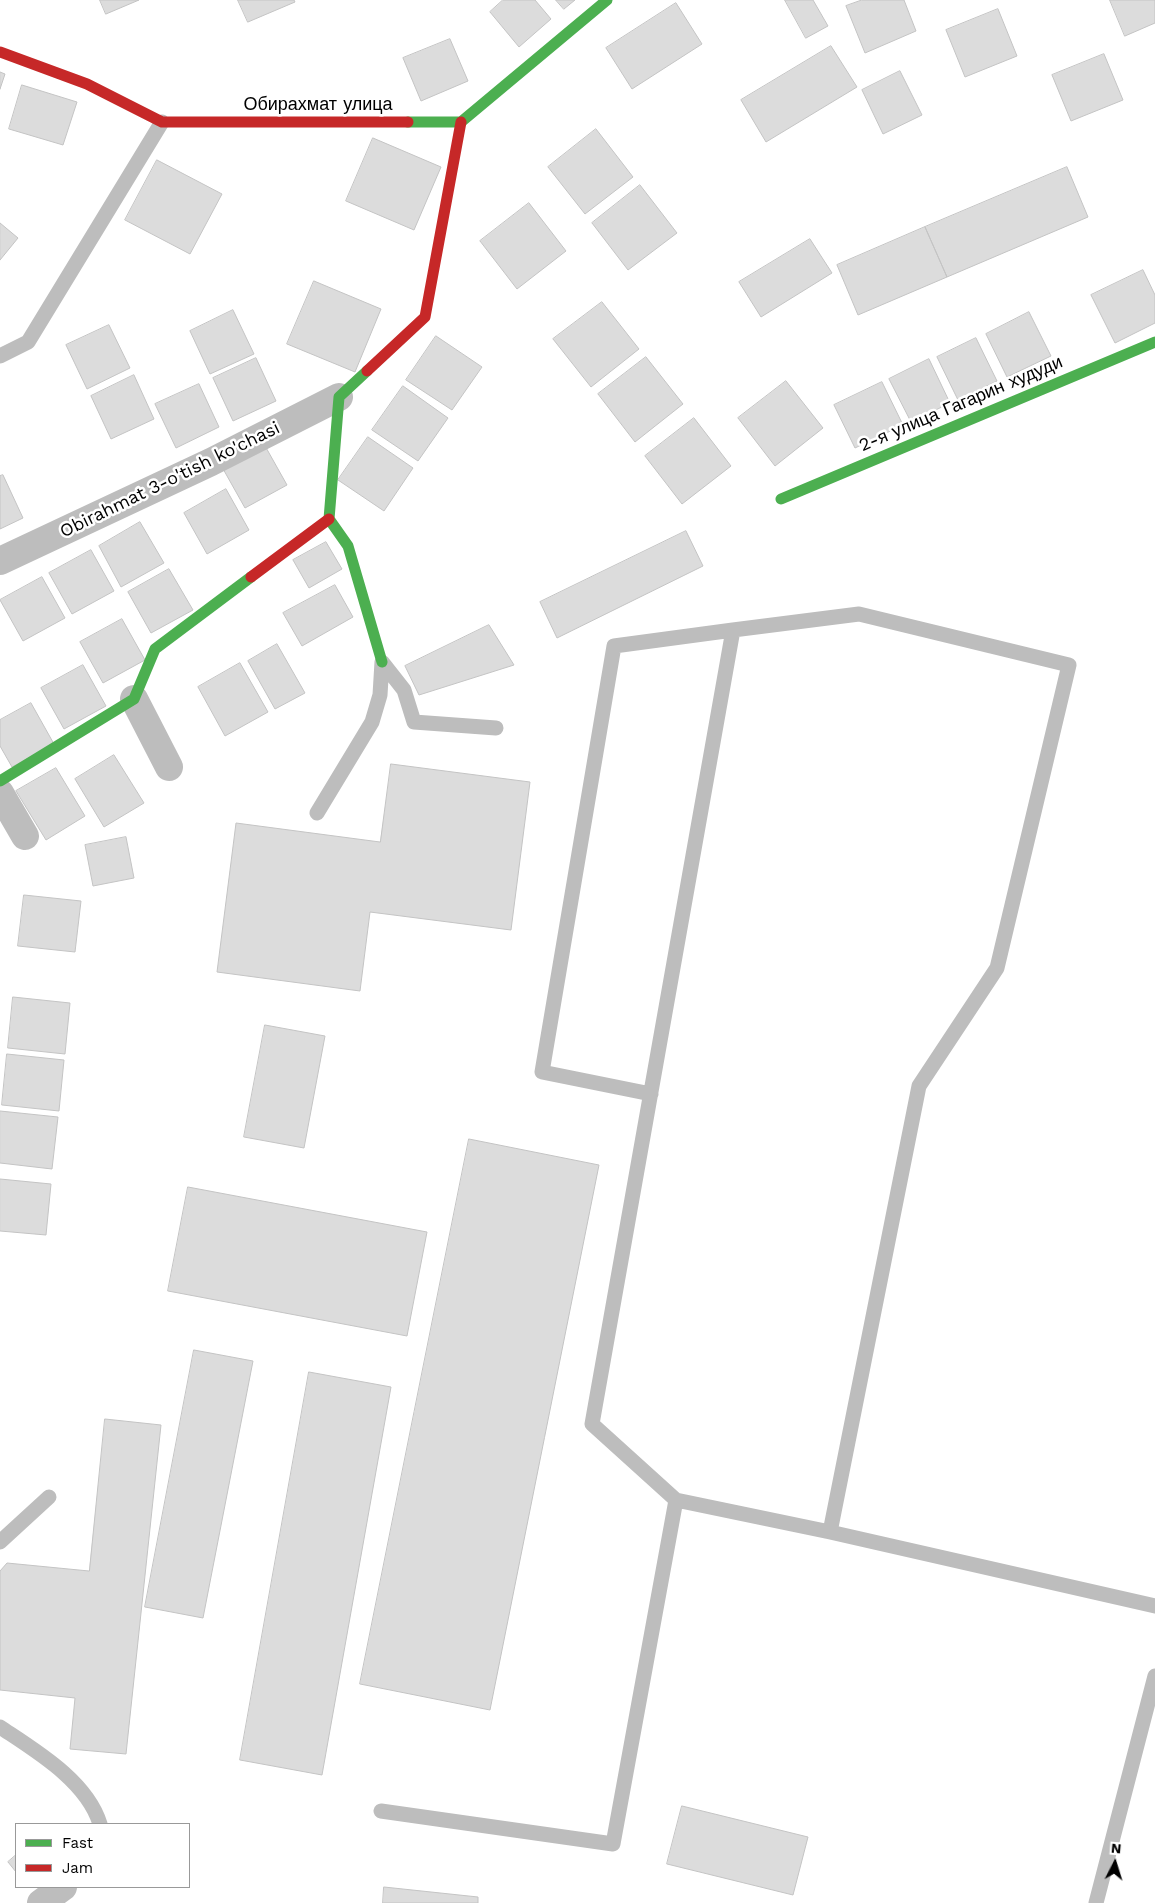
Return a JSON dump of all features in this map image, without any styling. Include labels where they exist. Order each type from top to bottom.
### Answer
[{"type":"street","points":[[461,122],[607,0]]},
{"type":"street","name":"Обирахмат улица","points":[[0,52],[87,84],[162,122],[461,122]]},
{"type":"street","name":"Obirahmat 3-o'tish ko'chasi","points":[[0,561],[203,466],[339,396],[425,317],[461,122]]},
{"type":"street","name":"2-я улица Гагарин худуди","points":[[782,499],[1155,342]]},
{"type":"street","points":[[339,396],[329,519],[348,546],[382,662]]},
{"type":"street","points":[[0,781],[134,699],[155,649],[329,519]]},
{"type":"street","points":[[134,699],[169,767]]},
{"type":"street","points":[[0,793],[25,836]]},
{"type":"street","points":[[41,1903],[62,1888]]},
{"type":"lane","points":[[0,356],[28,342],[162,122]]},
{"type":"lane","points":[[651,1094],[542,1072],[614,646],[859,614],[1068,666],[997,968],[918,1086],[830,1532]]},
{"type":"lane","points":[[733,630],[592,1424],[676,1500],[830,1532],[1155,1606]]},
{"type":"lane","points":[[382,662],[404,690],[414,722],[496,728]]},
{"type":"lane","points":[[317,813],[372,722],[380,695],[382,662]]},
{"type":"lane","points":[[0,1542],[49,1496]]},
{"type":"lane","points":[[381,1811],[613,1844],[676,1500]]},
{"type":"lane","points":[[1096,1903],[1155,1676]]},
{"type":"lane","points":[[0,1727],[42,1756],[82,1790],[98,1816],[100,1823]]},
{"type":"building","points":[[100,0],[139,0],[106,14]]},
{"type":"building","points":[[238,0],[294,0],[295,2],[248,22]]},
{"type":"building","points":[[503,0],[535,0],[551,19],[519,47],[490,12]]},
{"type":"building","points":[[556,0],[575,0],[564,9]]},
{"type":"building","points":[[785,0],[813,0],[828,26],[806,38]]},
{"type":"building","points":[[862,0],[904,0],[916,31],[865,53],[846,6]]},
{"type":"building","points":[[1110,0],[1155,0],[1155,23],[1125,36]]},
{"type":"building","points":[[676,3],[702,44],[632,89],[606,48]]},
{"type":"building","points":[[998,9],[1017,56],[965,77],[946,30]]},
{"type":"building","points":[[450,39],[468,81],[421,101],[403,58]]},
{"type":"building","points":[[831,46],[857,87],[766,142],[741,100]]},
{"type":"building","points":[[1104,54],[1123,100],[1071,121],[1052,75]]},
{"type":"building","points":[[900,71],[922,115],[883,134],[862,90]]},
{"type":"building","points":[[0,72],[5,74],[0,89]]},
{"type":"building","points":[[22,85],[77,102],[63,145],[9,129]]},
{"type":"building","points":[[596,129],[633,177],[585,214],[548,167]]},
{"type":"building","points":[[373,138],[441,167],[414,230],[346,201]]},
{"type":"building","points":[[157,160],[222,194],[190,254],[125,220]]},
{"type":"building","points":[[1067,167],[1088,217],[947,277],[925,227]]},
{"type":"building","points":[[640,185],[677,233],[628,270],[592,223]]},
{"type":"building","points":[[529,203],[566,251],[517,289],[480,241]]},
{"type":"building","points":[[0,223],[18,238],[0,260]]},
{"type":"building","points":[[925,227],[947,277],[858,315],[837,265]]},
{"type":"building","points":[[810,239],[832,273],[761,317],[739,282]]},
{"type":"building","points":[[1143,270],[1155,295],[1155,323],[1115,343],[1091,295]]},
{"type":"building","points":[[314,281],[381,309],[355,372],[287,344]]},
{"type":"building","points":[[602,302],[639,349],[591,387],[553,339]]},
{"type":"building","points":[[233,310],[254,354],[210,374],[190,331]]},
{"type":"building","points":[[1029,312],[1051,356],[1007,377],[986,334]]},
{"type":"building","points":[[109,325],[130,368],[87,389],[66,345]]},
{"type":"building","points":[[436,336],[482,367],[452,410],[406,380]]},
{"type":"building","points":[[976,338],[997,381],[958,400],[937,357]]},
{"type":"building","points":[[646,357],[683,404],[635,442],[598,394]]},
{"type":"building","points":[[256,358],[276,401],[233,421],[213,378]]},
{"type":"building","points":[[929,359],[950,403],[911,422],[889,379]]},
{"type":"building","points":[[134,375],[154,419],[111,439],[91,396]]},
{"type":"building","points":[[786,381],[823,428],[775,466],[738,418]]},
{"type":"building","points":[[882,382],[903,425],[855,448],[834,405]]},
{"type":"building","points":[[199,384],[219,427],[176,448],[155,404]]},
{"type":"building","points":[[403,386],[448,418],[418,461],[372,430]]},
{"type":"building","points":[[694,418],[731,466],[682,504],[645,456]]},
{"type":"building","points":[[368,437],[413,468],[384,511],[338,480]]},
{"type":"building","points":[[264,444],[287,485],[245,508],[222,467]]},
{"type":"building","points":[[3,475],[23,518],[0,529],[0,476]]},
{"type":"building","points":[[226,489],[249,530],[207,554],[184,513]]},
{"type":"building","points":[[140,522],[164,563],[121,587],[99,546]]},
{"type":"building","points":[[686,531],[703,566],[557,638],[540,602]]},
{"type":"building","points":[[326,542],[342,569],[309,588],[293,560]]},
{"type":"building","points":[[91,550],[114,591],[72,614],[49,573]]},
{"type":"building","points":[[169,569],[193,610],[151,633],[128,592]]},
{"type":"building","points":[[42,577],[65,618],[23,641],[0,600]]},
{"type":"building","points":[[335,585],[353,617],[302,646],[283,613]]},
{"type":"building","points":[[122,619],[145,660],[103,683],[80,642]]},
{"type":"building","points":[[489,625],[514,665],[419,695],[405,666]]},
{"type":"building","points":[[277,644],[305,693],[275,709],[248,661]]},
{"type":"building","points":[[240,663],[268,712],[225,736],[198,687]]},
{"type":"building","points":[[83,665],[106,706],[64,729],[41,688]]},
{"type":"building","points":[[31,703],[54,744],[12,767],[0,746],[0,720]]},
{"type":"building","points":[[114,755],[144,803],[104,827],[75,779]]},
{"type":"building","points":[[391,764],[530,782],[511,930],[370,912],[360,991],[217,972],[236,823],[380,842]]},
{"type":"building","points":[[56,768],[85,816],[46,840],[16,791]]},
{"type":"building","points":[[126,837],[134,878],[93,886],[85,845]]},
{"type":"building","points":[[24,895],[81,901],[75,952],[18,946]]},
{"type":"building","points":[[13,997],[70,1003],[65,1054],[8,1048]]},
{"type":"building","points":[[265,1025],[325,1036],[304,1148],[244,1137]]},
{"type":"building","points":[[7,1054],[64,1060],[59,1111],[2,1105]]},
{"type":"building","points":[[0,1111],[58,1117],[52,1169],[0,1163]]},
{"type":"building","points":[[469,1139],[599,1165],[490,1710],[360,1684]]},
{"type":"building","points":[[0,1179],[51,1184],[46,1235],[0,1231]]},
{"type":"building","points":[[188,1187],[427,1232],[407,1336],[168,1291]]},
{"type":"building","points":[[194,1350],[253,1361],[203,1618],[145,1607]]},
{"type":"building","points":[[309,1372],[391,1387],[322,1775],[240,1760]]},
{"type":"building","points":[[105,1419],[161,1425],[126,1754],[70,1749],[75,1698],[0,1690],[0,1571],[7,1563],[89,1571]]},
{"type":"building","points":[[682,1806],[808,1837],[793,1895],[667,1864]]},
{"type":"building","points":[[15,1856],[15,1871],[8,1862]]},
{"type":"building","points":[[384,1887],[478,1897],[478,1903],[383,1903]]},
{"type":"traffic: fast","points":[[408,122],[461,122],[607,0]]},
{"type":"traffic: fast","points":[[781,499],[1155,342]]},
{"type":"traffic: fast","points":[[367,371],[339,397],[329,519],[348,546],[382,662]]},
{"type":"traffic: fast","points":[[0,781],[134,699],[155,649],[251,577]]},
{"type":"traffic: jam","points":[[0,52],[87,84],[162,122],[408,122]]},
{"type":"traffic: jam","points":[[367,371],[425,317],[461,122]]},
{"type":"traffic: jam","points":[[251,577],[329,519]]}]
